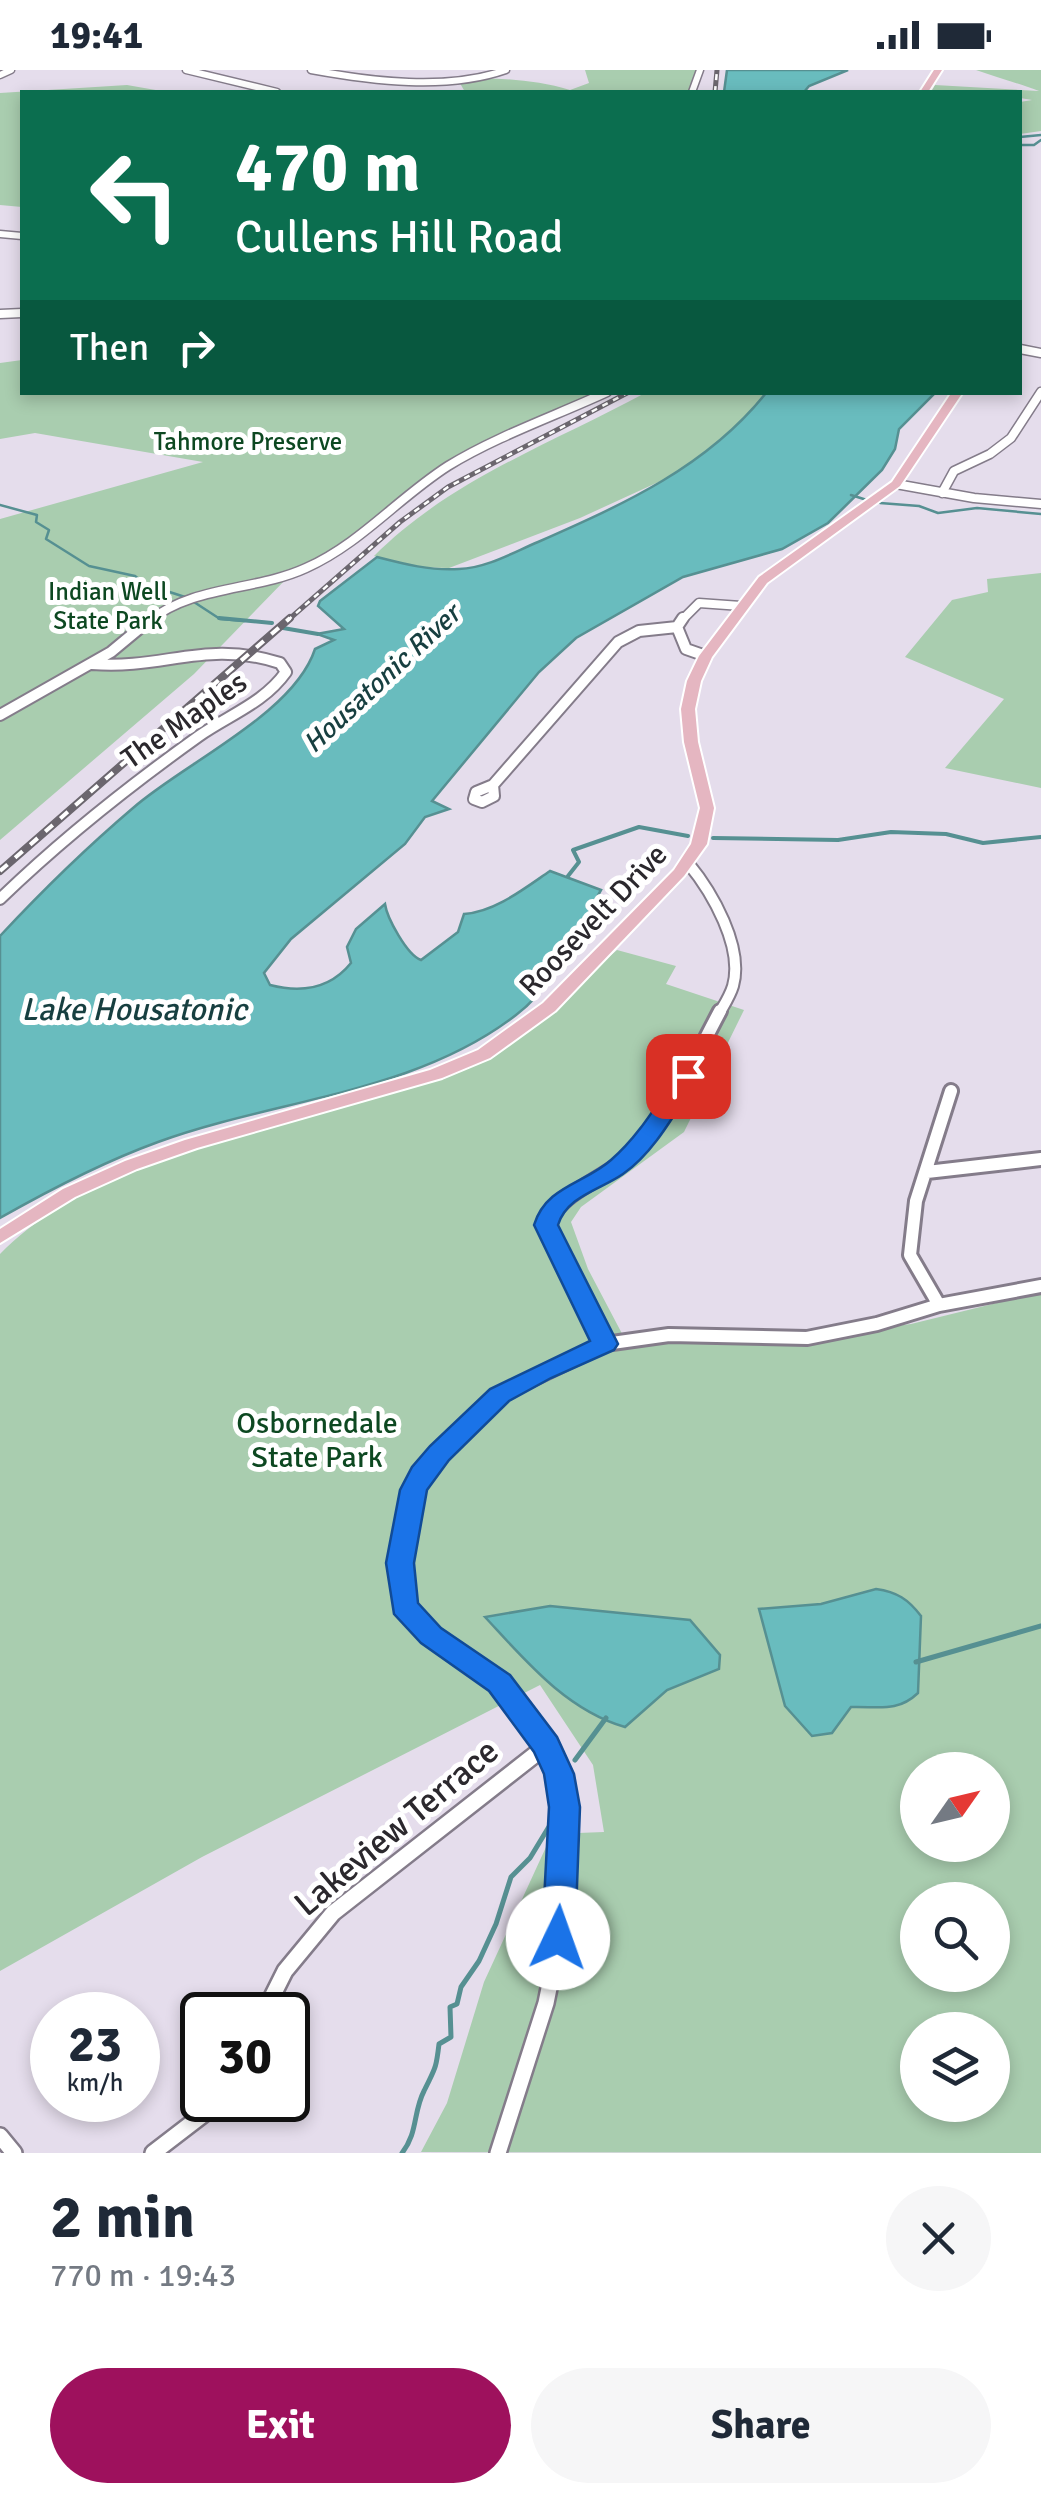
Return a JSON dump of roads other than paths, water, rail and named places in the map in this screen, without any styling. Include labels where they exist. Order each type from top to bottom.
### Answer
[{"type":"main road","name":"Roosevelt Drive","points":[[0,1238],[22,1220],[131,1165],[191,1144],[418,1080],[484,1054],[550,1007],[688,863],[699,844],[707,817],[688,718],[694,681],[706,656],[762,580],[896,484],[956,395]]},
{"type":"street","points":[[0,75],[11,70]]},
{"type":"street","points":[[189,70],[266,90]]},
{"type":"street","points":[[311,70],[349,76],[472,79],[506,70]]},
{"type":"street","points":[[942,493],[954,472],[1012,438],[1041,392]]},
{"type":"street","points":[[0,715],[92,664],[131,638],[164,607],[284,578],[323,561],[350,545],[376,518],[450,465],[601,395]]},
{"type":"street","points":[[896,484],[1041,504]]},
{"type":"street","points":[[676,627],[684,613],[698,603],[741,606]]},
{"type":"street","points":[[676,627],[686,649],[706,656]]},
{"type":"street","points":[[494,785],[618,642],[639,631],[676,627]]},
{"type":"street","name":"The Maples","points":[[0,899],[55,846],[204,732],[256,702],[286,672],[280,663],[230,648],[147,665],[92,664]]},
{"type":"street","points":[[605,1344],[546,1225],[550,1211],[562,1199],[617,1167],[647,1136],[688,1076],[734,982],[717,908],[703,878],[688,863]]},
{"type":"street","points":[[939,1304],[910,1256],[916,1201],[951,1091]]},
{"type":"street","points":[[926,1172],[1041,1159]]},
{"type":"street","points":[[498,2153],[546,2004],[558,1938],[565,1807],[559,1774],[546,1746],[500,1683],[431,1636],[404,1606],[400,1563],[414,1490],[422,1474],[500,1395],[605,1344],[669,1335],[807,1338],[877,1324],[939,1304],[1041,1286]]},
{"type":"street","name":"Lakeview Terrace","points":[[274,1992],[285,1971],[334,1912],[546,1746]]},
{"type":"street","points":[[153,2153],[193,2122]]},
{"type":"street","points":[[0,2136],[14,2153]]},
{"type":"water","points":[[727,70],[848,70],[806,90],[724,90]]},
{"type":"water","name":"Lake Housatonic","points":[[764,395],[933,395],[899,429],[895,449],[882,470],[828,523],[782,549],[683,577],[576,638],[539,672],[432,801],[449,809],[425,817],[405,844],[291,939],[264,973],[270,985],[293,989],[314,987],[334,979],[351,963],[347,947],[356,929],[385,904],[399,935],[421,960],[458,932],[464,914],[498,904],[550,871],[601,890],[564,957],[530,1002],[476,1041],[434,1062],[389,1079],[158,1142],[117,1158],[0,1218],[0,936],[133,808],[262,716],[285,695],[303,673],[315,649],[334,640],[317,634],[344,629],[318,606],[320,601],[377,557],[449,569],[480,566],[500,559],[662,481],[691,463],[743,419]]},
{"type":"water","points":[[876,1589],[902,1597],[921,1616],[918,1693],[895,1706],[851,1707],[832,1733],[812,1736],[785,1706],[759,1609],[821,1604]]},
{"type":"water","points":[[550,1606],[690,1620],[720,1655],[719,1669],[667,1690],[625,1727],[565,1696],[485,1617]]},
{"type":"waterway","points":[[1022,137],[1041,135]]},
{"type":"waterway","points":[[1022,145],[1034,145],[1041,140]]},
{"type":"waterway","points":[[851,495],[870,501]]},
{"type":"waterway","points":[[880,503],[919,506],[938,513],[977,508],[1041,514]]},
{"type":"waterway","points":[[0,505],[37,515],[36,522],[49,530],[46,539],[89,566],[135,576],[145,584],[185,597]]},
{"type":"waterway","points":[[194,602],[220,619],[245,621]]},
{"type":"waterway","points":[[219,618],[272,623]]},
{"type":"waterway","points":[[283,628],[318,634]]},
{"type":"waterway","points":[[568,876],[579,862],[573,850],[639,827],[688,836]]},
{"type":"waterway","points":[[713,838],[838,840],[891,832],[946,834],[983,843],[1041,837]]},
{"type":"waterway","points":[[916,1662],[1041,1626]]},
{"type":"waterway","points":[[575,1760],[606,1718]]},
{"type":"waterway","points":[[402,2153],[411,2138],[439,2044],[451,2037],[450,2007],[457,2004],[461,1987],[479,1961],[511,1877],[530,1858],[553,1820]]},
{"type":"railway","points":[[715,90],[717,70]]},
{"type":"railway","points":[[287,621],[400,522],[448,487],[623,395]]},
{"type":"railway","points":[[0,871],[290,618]]},
{"type":"park label","name":"Tahmore Preserve","points":[[248,441]]},
{"type":"park label","name":"Indian Well State Park","points":[[108,606]]},
{"type":"park label","name":"Osbornedale State Park","points":[[317,1440]]},
{"type":"water label","name":"Housatonic River","points":[[381,678]]}]
